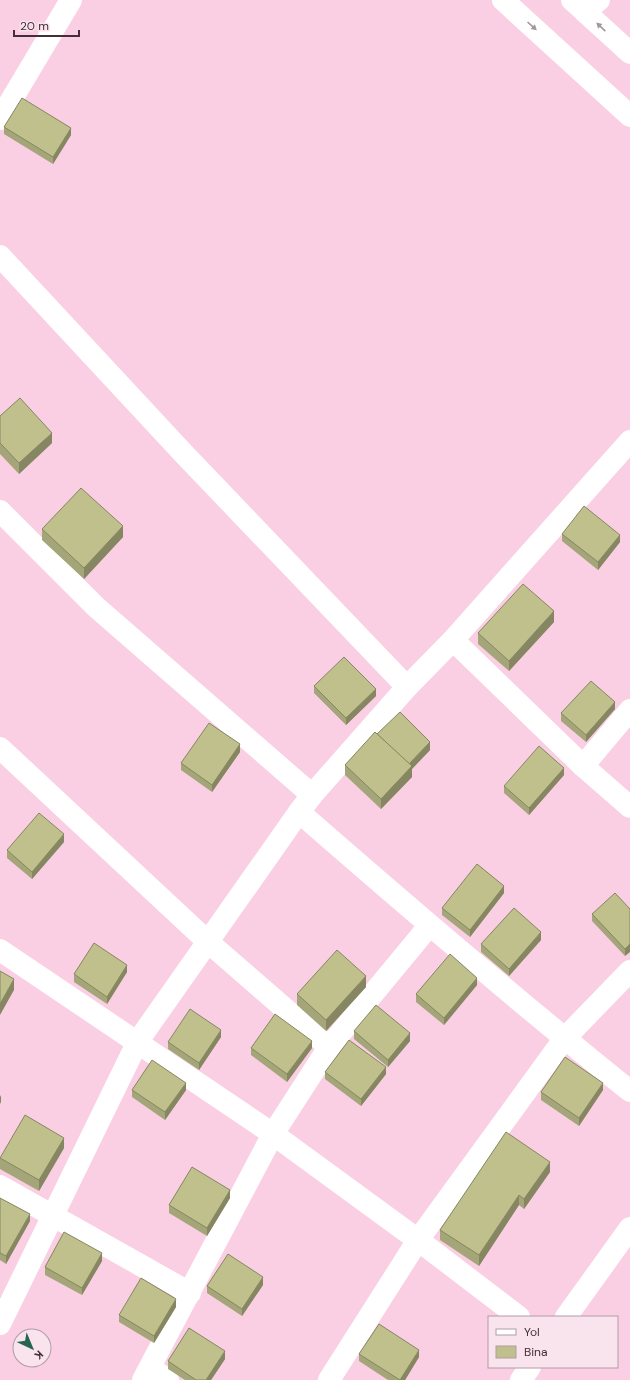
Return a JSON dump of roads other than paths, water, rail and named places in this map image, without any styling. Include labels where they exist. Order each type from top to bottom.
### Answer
[{"type":"street","points":[[0,119],[71,0]]},
{"type":"street","points":[[503,0],[630,116]]},
{"type":"street","points":[[586,4],[630,53]]},
{"type":"street","points":[[0,256],[179,448],[407,687]]},
{"type":"street","points":[[0,1324],[138,1041],[299,812],[312,794],[407,687],[453,640],[629,444]]},
{"type":"street","points":[[0,511],[96,607],[312,794]]},
{"type":"street","points":[[453,640],[584,766],[630,807]]},
{"type":"street","points":[[584,766],[630,710]]},
{"type":"street","points":[[0,748],[207,941],[329,1047]]},
{"type":"street","points":[[299,812],[429,926],[564,1039],[630,1091]]},
{"type":"street","points":[[168,1380],[147,1374],[273,1134],[329,1047],[429,926]]},
{"type":"street","points":[[0,950],[138,1041],[273,1134],[418,1240],[518,1316]]},
{"type":"street","points":[[329,1380],[418,1240],[564,1039],[630,971]]},
{"type":"street","points":[[0,1186],[190,1293]]},
{"type":"street","points":[[567,1316],[630,1228]]},
{"type":"street","points":[[521,1380],[529,1368]]}]
